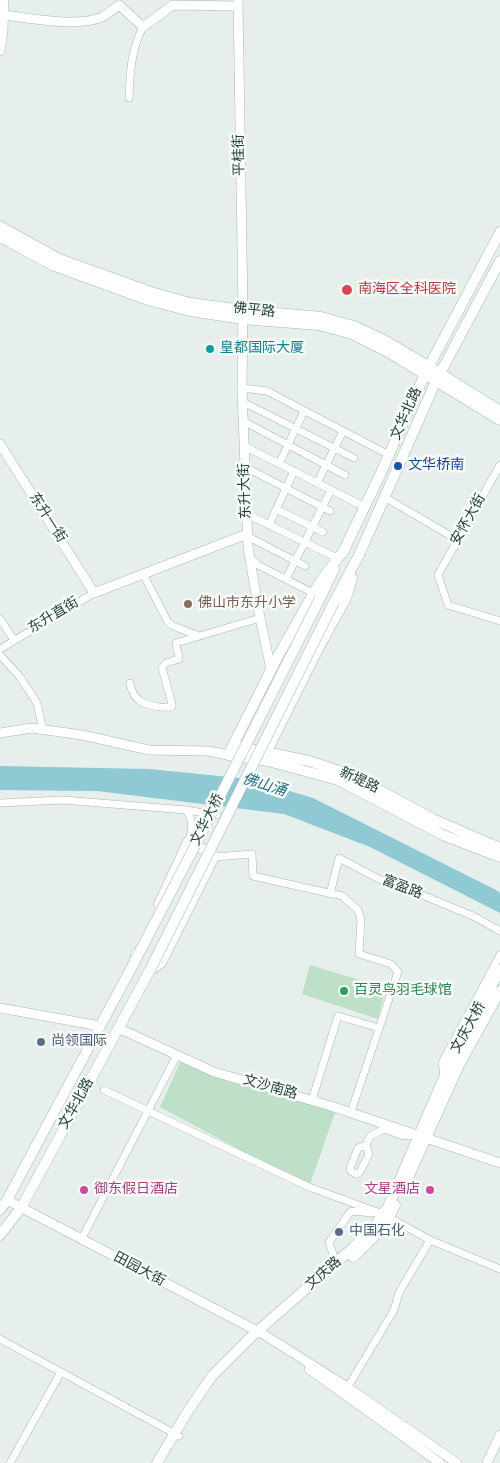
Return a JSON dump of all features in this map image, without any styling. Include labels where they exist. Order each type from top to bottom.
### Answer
[{"type":"main road","name":"佛平路","points":[[0,226],[59,259],[151,292],[243,315]]},
{"type":"main road","name":"文华北路","points":[[316,596],[345,549],[427,371],[500,232]]},
{"type":"main road","name":"佛平路","points":[[0,236],[52,265],[148,300],[190,311],[243,315],[320,317],[362,329],[427,371],[500,411]]},
{"type":"main road","points":[[150,970],[359,555],[439,377],[500,260]]},
{"type":"main road","name":"佛平路","points":[[439,377],[500,420]]},
{"type":"main road","points":[[230,750],[271,669],[316,596],[320,580],[345,549]]},
{"type":"main road","points":[[264,756],[346,598],[359,555]]},
{"type":"main road","name":"文华大桥","points":[[135,961],[199,838],[316,596]]},
{"type":"main road","name":"新堤路","points":[[230,750],[309,761],[351,775],[433,819],[500,848]]},
{"type":"main road","name":"新堤路","points":[[264,756],[338,780],[443,835],[500,857]]},
{"type":"main road","points":[[135,961],[137,948],[188,842],[212,853],[214,857],[161,963],[150,970]]},
{"type":"main road","name":"文华北路","points":[[0,1210],[135,961]]},
{"type":"main road","name":"文华北路","points":[[0,1235],[20,1208],[150,970]]},
{"type":"main road","name":"文庆大桥","points":[[456,1061],[500,970]]},
{"type":"main road","name":"文庆大桥","points":[[456,1061],[500,990]]},
{"type":"main road","name":"文庆路","points":[[422,1136],[444,1075],[456,1061]]},
{"type":"main road","name":"文庆路","points":[[260,1335],[368,1243],[386,1216],[456,1061]]},
{"type":"main road","name":"文庆路","points":[[157,1463],[218,1379],[260,1335],[386,1216]]},
{"type":"main road","name":"文庆路","points":[[163,1463],[177,1435]]},
{"type":"street","points":[[0,51],[4,0]]},
{"type":"street","points":[[4,15],[59,22],[81,21],[102,17],[120,3],[142,27]]},
{"type":"street","points":[[130,98],[130,63],[142,27],[173,5],[238,3]]},
{"type":"street","name":"平桂街","points":[[238,3],[243,315]]},
{"type":"street","name":"东升大街","points":[[243,315],[242,388],[247,535],[260,618],[271,669]]},
{"type":"street","points":[[242,388],[267,392],[389,455]]},
{"type":"street","points":[[243,402],[354,458]]},
{"type":"street","points":[[279,464],[304,411]]},
{"type":"street","points":[[243,421],[345,475]]},
{"type":"street","points":[[317,483],[343,432]]},
{"type":"street","name":"东升一街","points":[[0,444],[94,593]]},
{"type":"street","points":[[244,446],[365,507]]},
{"type":"street","name":"安怀大街","points":[[500,465],[438,575],[448,605],[500,621]]},
{"type":"street","points":[[245,467],[326,509]]},
{"type":"street","points":[[269,524],[294,471]]},
{"type":"street","points":[[286,579],[312,527],[326,509],[331,490]]},
{"type":"street","points":[[384,497],[458,540]]},
{"type":"street","points":[[276,509],[323,532]]},
{"type":"street","points":[[246,514],[337,558]]},
{"type":"street","points":[[94,593],[247,535],[305,566]]},
{"type":"street","points":[[250,558],[258,565],[316,596]]},
{"type":"street","points":[[143,574],[168,622],[173,626],[199,636]]},
{"type":"street","name":"东升直街","points":[[0,649],[94,593]]},
{"type":"street","points":[[130,683],[131,691],[140,702],[146,705],[169,708],[172,706],[163,665],[179,659],[176,642],[260,618]]},
{"type":"street","points":[[0,619],[14,640]]},
{"type":"street","points":[[0,655],[20,677],[38,703],[43,730]]},
{"type":"street","name":"新堤路","points":[[0,733],[32,728],[82,735],[149,750],[209,752],[230,750]]},
{"type":"street","points":[[0,803],[63,800],[186,810],[217,815]]},
{"type":"street","points":[[186,810],[191,816],[193,832],[188,842]]},
{"type":"street","points":[[214,857],[252,854],[253,876],[342,896],[358,910],[361,920],[359,954],[391,964],[398,972],[351,1112]]},
{"type":"street","name":"富盈路","points":[[330,894],[339,858],[396,888],[417,893],[473,916],[500,931]]},
{"type":"street","points":[[444,1075],[442,1063],[500,955]]},
{"type":"street","points":[[0,1008],[100,1026]]},
{"type":"street","points":[[312,1100],[338,1016],[379,1028]]},
{"type":"street","name":"文沙南路","points":[[118,1028],[214,1072],[351,1112],[500,1163]]},
{"type":"street","points":[[81,1240],[177,1055]]},
{"type":"street","points":[[104,1090],[309,1187],[386,1216],[430,1240],[500,1269]]},
{"type":"street","points":[[366,1145],[370,1136],[384,1129],[404,1136],[422,1136]]},
{"type":"street","name":"田园大街","points":[[7,1200],[260,1335],[457,1463]]},
{"type":"street","points":[[336,1263],[329,1242],[351,1211],[386,1216]]},
{"type":"street","points":[[345,1391],[394,1310],[399,1293],[430,1240]]},
{"type":"street","points":[[0,1339],[177,1435]]},
{"type":"street","points":[[10,1463],[61,1372]]},
{"type":"street","name":"田园大街","points":[[345,1391],[440,1463]]},
{"type":"street","points":[[487,1463],[500,1435]]},
{"type":"green space","name":"百灵鸟羽毛球馆","points":[[310,965],[386,988],[378,1019],[302,994]]},
{"type":"green space","points":[[182,1058],[337,1107],[309,1187],[160,1107]]},
{"type":"water","name":"佛山涌","points":[[0,766],[149,769],[249,779],[313,798],[496,890],[500,893],[500,913],[370,847],[284,814],[97,791],[0,790]]},
{"type":"place","name":"南海区全科医院","points":[[347,290]]},
{"type":"place","name":"皇都国际大厦","points":[[210,349]]},
{"type":"place","name":"文华桥南","points":[[398,466]]},
{"type":"place","name":"佛山市东升小学","points":[[188,604]]},
{"type":"place","name":"百灵鸟羽毛球馆","points":[[344,991]]},
{"type":"place","name":"尚领国际","points":[[41,1042]]},
{"type":"place","name":"御东假日酒店","points":[[84,1190]]},
{"type":"place","name":"文星酒店","points":[[430,1190]]},
{"type":"place","name":"中国石化","points":[[339,1232]]}]
